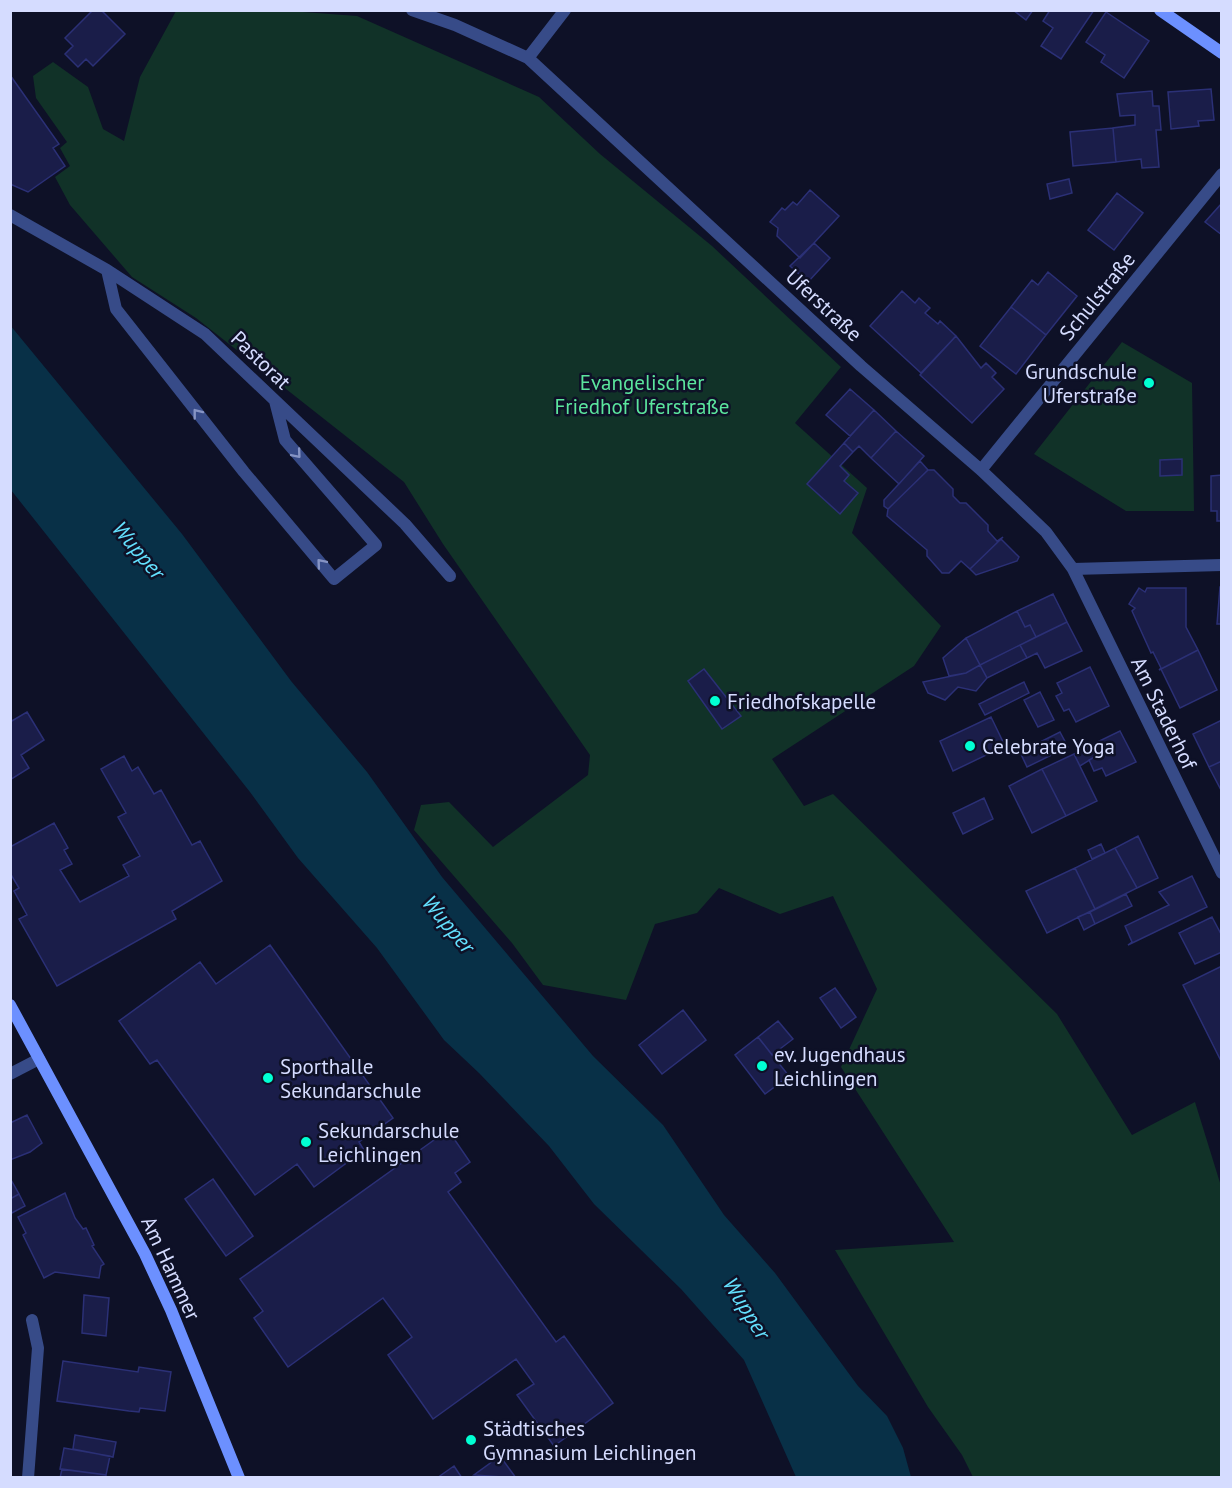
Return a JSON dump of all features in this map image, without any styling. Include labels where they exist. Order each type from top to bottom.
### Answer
[{"type":"main road","points":[[1160,10],[1221,53]]},
{"type":"main road","name":"Am Hammer","points":[[10,1005],[144,1254],[171,1310],[239,1478]]},
{"type":"street","name":"Uferstraße","points":[[412,10],[455,25],[528,57],[861,366],[981,470],[1046,532],[1073,569]]},
{"type":"street","points":[[528,57],[565,10]]},
{"type":"street","name":"Schulstraße","points":[[981,470],[1221,174]]},
{"type":"street","name":"Pastorat","points":[[10,215],[107,270],[205,334],[405,524],[450,576]]},
{"type":"street","points":[[107,270],[116,309],[244,472],[334,579],[376,545],[285,440],[275,401]]},
{"type":"street","points":[[1073,569],[1221,565]]},
{"type":"street","name":"Am Staderhof","points":[[1073,569],[1221,873]]},
{"type":"street","points":[[10,1074],[39,1059]]},
{"type":"street","points":[[28,1478],[38,1348],[32,1320]]},
{"type":"green space","name":"Evangelischer Friedhof Uferstraße","points":[[276,10],[357,16],[539,97],[600,154],[712,246],[841,367],[795,423],[867,488],[852,533],[941,626],[914,666],[772,759],[804,806],[833,794],[1057,1014],[1132,1135],[1195,1102],[1221,1186],[1221,1477],[973,1477],[962,1455],[928,1407],[835,1250],[954,1242],[841,1067],[877,989],[833,896],[780,914],[719,888],[697,913],[655,924],[626,1000],[543,985],[512,943],[414,830],[421,805],[449,802],[493,847],[588,775],[590,755],[443,544],[404,482],[196,318],[132,277],[70,205],[55,177],[70,166],[60,148],[67,142],[36,98],[33,76],[53,62],[88,87],[103,129],[124,141],[140,77],[176,11]]},
{"type":"green space","points":[[1122,342],[1192,383],[1194,511],[1126,511],[1034,454]]},
{"type":"water","name":"Wupper","points":[[10,325],[182,534],[291,681],[367,772],[442,877],[593,1056],[663,1125],[724,1215],[775,1273],[858,1386],[887,1416],[903,1448],[911,1477],[796,1477],[744,1360],[681,1289],[594,1204],[549,1146],[444,1040],[377,948],[298,858],[250,792],[11,490]]},
{"type":"building","points":[[93,10],[101,10],[125,34],[93,66],[86,59],[78,67],[65,54],[73,46],[65,38]]},
{"type":"building","points":[[1013,10],[1033,10],[1026,20]]},
{"type":"building","points":[[1050,10],[1094,10],[1061,59],[1041,46],[1053,28],[1043,21]]},
{"type":"building","points":[[1106,12],[1149,41],[1124,78],[1101,62],[1105,55],[1086,42]]},
{"type":"building","points":[[10,75],[59,144],[53,148],[65,166],[28,192],[10,184]]},
{"type":"building","points":[[1211,89],[1214,120],[1198,121],[1199,126],[1171,129],[1168,92]]},
{"type":"building","points":[[1152,91],[1153,106],[1159,106],[1161,130],[1156,130],[1159,167],[1142,168],[1141,159],[1116,162],[1113,128],[1135,125],[1135,115],[1120,116],[1117,94]]},
{"type":"building","points":[[1113,128],[1116,162],[1073,166],[1070,132]]},
{"type":"building","points":[[1069,179],[1072,193],[1050,199],[1047,184]]},
{"type":"building","points":[[810,190],[839,216],[800,258],[777,236],[778,228],[770,222],[782,208],[785,210],[793,202],[797,205]]},
{"type":"building","points":[[1117,193],[1143,213],[1114,250],[1088,230]]},
{"type":"building","points":[[1222,203],[1222,235],[1205,222]]},
{"type":"building","points":[[814,243],[830,258],[808,282],[790,266]]},
{"type":"building","points":[[1048,272],[1077,296],[1046,335],[1011,307],[1032,280],[1038,285]]},
{"type":"building","points":[[902,291],[915,303],[919,298],[930,308],[925,313],[938,324],[940,321],[956,336],[921,373],[870,326]]},
{"type":"building","points":[[1011,307],[1046,335],[1016,374],[980,346]]},
{"type":"building","points":[[956,336],[981,368],[986,363],[996,373],[992,377],[1004,389],[972,423],[920,375]]},
{"type":"building","points":[[850,389],[874,410],[850,436],[826,415]]},
{"type":"building","points":[[874,410],[896,431],[871,458],[859,446],[853,452],[844,443]]},
{"type":"building","points":[[896,431],[924,456],[899,484],[871,458]]},
{"type":"building","points":[[844,443],[853,452],[840,466],[849,475],[844,481],[858,493],[840,514],[807,484]]},
{"type":"building","points":[[1182,459],[1182,475],[1160,476],[1160,460]]},
{"type":"building","points":[[920,461],[928,470],[888,509],[884,506],[884,500]]},
{"type":"building","points":[[928,470],[934,470],[953,489],[953,496],[960,503],[966,503],[988,525],[988,531],[997,541],[1003,537],[970,569],[961,561],[949,573],[942,573],[927,556],[927,550],[887,516],[888,509]]},
{"type":"building","points":[[1222,475],[1222,521],[1217,521],[1217,511],[1211,511],[1211,476]]},
{"type":"building","points":[[1001,539],[1019,557],[1017,561],[976,575],[970,569]]},
{"type":"building","points":[[1220,587],[1222,587],[1221,635],[1221,624],[1217,624]]},
{"type":"building","points":[[1139,588],[1145,592],[1147,588],[1186,588],[1186,627],[1198,650],[1159,670],[1161,668],[1153,652],[1151,653],[1132,611],[1135,608],[1129,604]]},
{"type":"building","points":[[1053,594],[1067,622],[1036,637],[1030,625],[1025,627],[1017,611]]},
{"type":"building","points":[[1017,611],[1025,627],[1030,625],[1036,637],[980,665],[966,638]]},
{"type":"building","points":[[1067,622],[1082,651],[1045,668],[1037,653],[1027,658],[1020,645]]},
{"type":"building","points":[[966,638],[980,665],[966,673],[949,676],[943,658]]},
{"type":"building","points":[[1020,645],[1027,658],[987,678],[980,665]]},
{"type":"building","points":[[1198,650],[1217,690],[1180,708],[1161,669]]},
{"type":"building","points":[[980,665],[987,678],[976,691],[958,687],[945,700],[928,693],[923,682],[966,673]]},
{"type":"building","points":[[1090,667],[1109,706],[1076,722],[1069,709],[1064,711],[1056,696],[1062,693],[1057,683]]},
{"type":"building","name":"Friedhofskapelle","points":[[704,669],[741,716],[722,729],[688,681]]},
{"type":"building","points":[[1024,682],[1029,693],[985,715],[979,704]]},
{"type":"building","points":[[1040,692],[1054,720],[1038,727],[1024,700]]},
{"type":"building","points":[[27,712],[44,740],[21,755],[29,768],[10,780],[10,722]]},
{"type":"building","points":[[991,717],[1005,746],[953,771],[940,741]]},
{"type":"building","points":[[1222,720],[1222,761],[1209,767],[1193,734]]},
{"type":"building","points":[[1120,731],[1136,762],[1106,776],[1102,768],[1094,771],[1089,760],[1096,756],[1091,745]]},
{"type":"building","points":[[1060,732],[1068,747],[1027,767],[1020,752]]},
{"type":"building","points":[[1091,745],[1096,756],[1080,766],[1074,754]]},
{"type":"building","points":[[1074,754],[1097,801],[1066,816],[1042,769]]},
{"type":"building","points":[[124,756],[132,771],[138,767],[154,794],[161,790],[192,845],[200,841],[222,881],[172,911],[176,919],[57,986],[19,919],[27,915],[14,891],[19,888],[10,873],[10,847],[54,823],[68,848],[64,850],[72,864],[60,870],[80,902],[129,876],[123,865],[140,856],[118,817],[126,813],[101,769]]},
{"type":"building","points":[[1222,761],[1222,792],[1209,767]]},
{"type":"building","points":[[1042,769],[1066,816],[1032,833],[1009,786]]},
{"type":"building","points":[[984,798],[993,819],[963,834],[953,813]]},
{"type":"building","points":[[1138,836],[1158,878],[1137,888],[1115,848]]},
{"type":"building","points":[[1101,844],[1105,853],[1092,859],[1088,850]]},
{"type":"building","points":[[1115,848],[1137,888],[1095,909],[1075,868]]},
{"type":"building","points":[[1075,868],[1095,909],[1047,933],[1026,891]]},
{"type":"building","points":[[1192,876],[1207,907],[1128,945],[1132,942],[1125,926],[1169,905],[1159,892]]},
{"type":"building","points":[[1126,894],[1132,906],[1095,924],[1090,912]]},
{"type":"building","points":[[1090,912],[1095,924],[1084,930],[1078,917]]},
{"type":"building","points":[[1212,917],[1222,936],[1222,952],[1195,964],[1179,933]]},
{"type":"building","name":"Sporthalle Sekundarschule","points":[[270,945],[393,1118],[359,1142],[364,1150],[314,1187],[297,1164],[255,1195],[157,1060],[150,1064],[119,1021],[200,962],[216,984]]},
{"type":"building","points":[[1222,966],[1222,1063],[1183,985]]},
{"type":"building","points":[[835,988],[856,1017],[841,1028],[820,998]]},
{"type":"building","points":[[683,1010],[706,1040],[662,1074],[639,1045]]},
{"type":"building","points":[[778,1021],[793,1039],[772,1055],[758,1037]]},
{"type":"building","name":"ev. Jugendhaus Leichlingen","points":[[758,1037],[789,1076],[765,1094],[735,1055]]},
{"type":"building","points":[[27,1115],[42,1143],[30,1152],[10,1160],[10,1123]]},
{"type":"building","name":"Sekundarschule Leichlingen","points":[[448,1130],[470,1162],[455,1173],[461,1182],[448,1192],[556,1342],[564,1336],[613,1403],[554,1446],[517,1395],[534,1384],[516,1359],[433,1419],[388,1355],[412,1337],[383,1298],[288,1367],[254,1318],[263,1311],[240,1279]]},
{"type":"building","points":[[10,1178],[19,1194],[10,1199]]},
{"type":"building","points":[[213,1179],[253,1236],[226,1256],[185,1199]]},
{"type":"building","points":[[65,1193],[75,1218],[83,1229],[86,1228],[94,1245],[92,1246],[104,1264],[101,1266],[99,1278],[55,1272],[44,1278],[23,1235],[26,1233],[18,1217]]},
{"type":"building","points":[[19,1194],[25,1206],[10,1214],[10,1199]]},
{"type":"building","points":[[84,1295],[109,1298],[106,1336],[82,1333]]},
{"type":"building","points":[[63,1361],[138,1372],[139,1367],[171,1372],[165,1411],[140,1408],[139,1412],[57,1401]]},
{"type":"building","points":[[75,1435],[116,1442],[113,1457],[73,1449]]},
{"type":"building","points":[[64,1448],[110,1456],[106,1475],[60,1469]]},
{"type":"building","points":[[500,1456],[516,1478],[474,1475]]},
{"type":"building","points":[[454,1466],[462,1478],[437,1478]]},
{"type":"building","points":[[62,1469],[106,1475],[106,1478],[60,1478]]},
{"type":"place","name":"Grundschule Uferstraße","points":[[1149,383]]},
{"type":"place","name":"Friedhofskapelle","points":[[715,701]]},
{"type":"place","name":"Celebrate Yoga","points":[[970,746]]},
{"type":"place","name":"ev. Jugendhaus Leichlingen","points":[[762,1066]]},
{"type":"place","name":"Sporthalle Sekundarschule","points":[[268,1078]]},
{"type":"place","name":"Sekundarschule Leichlingen","points":[[306,1142]]},
{"type":"place","name":"Städtisches Gymnasium Leichlingen","points":[[471,1440]]}]
